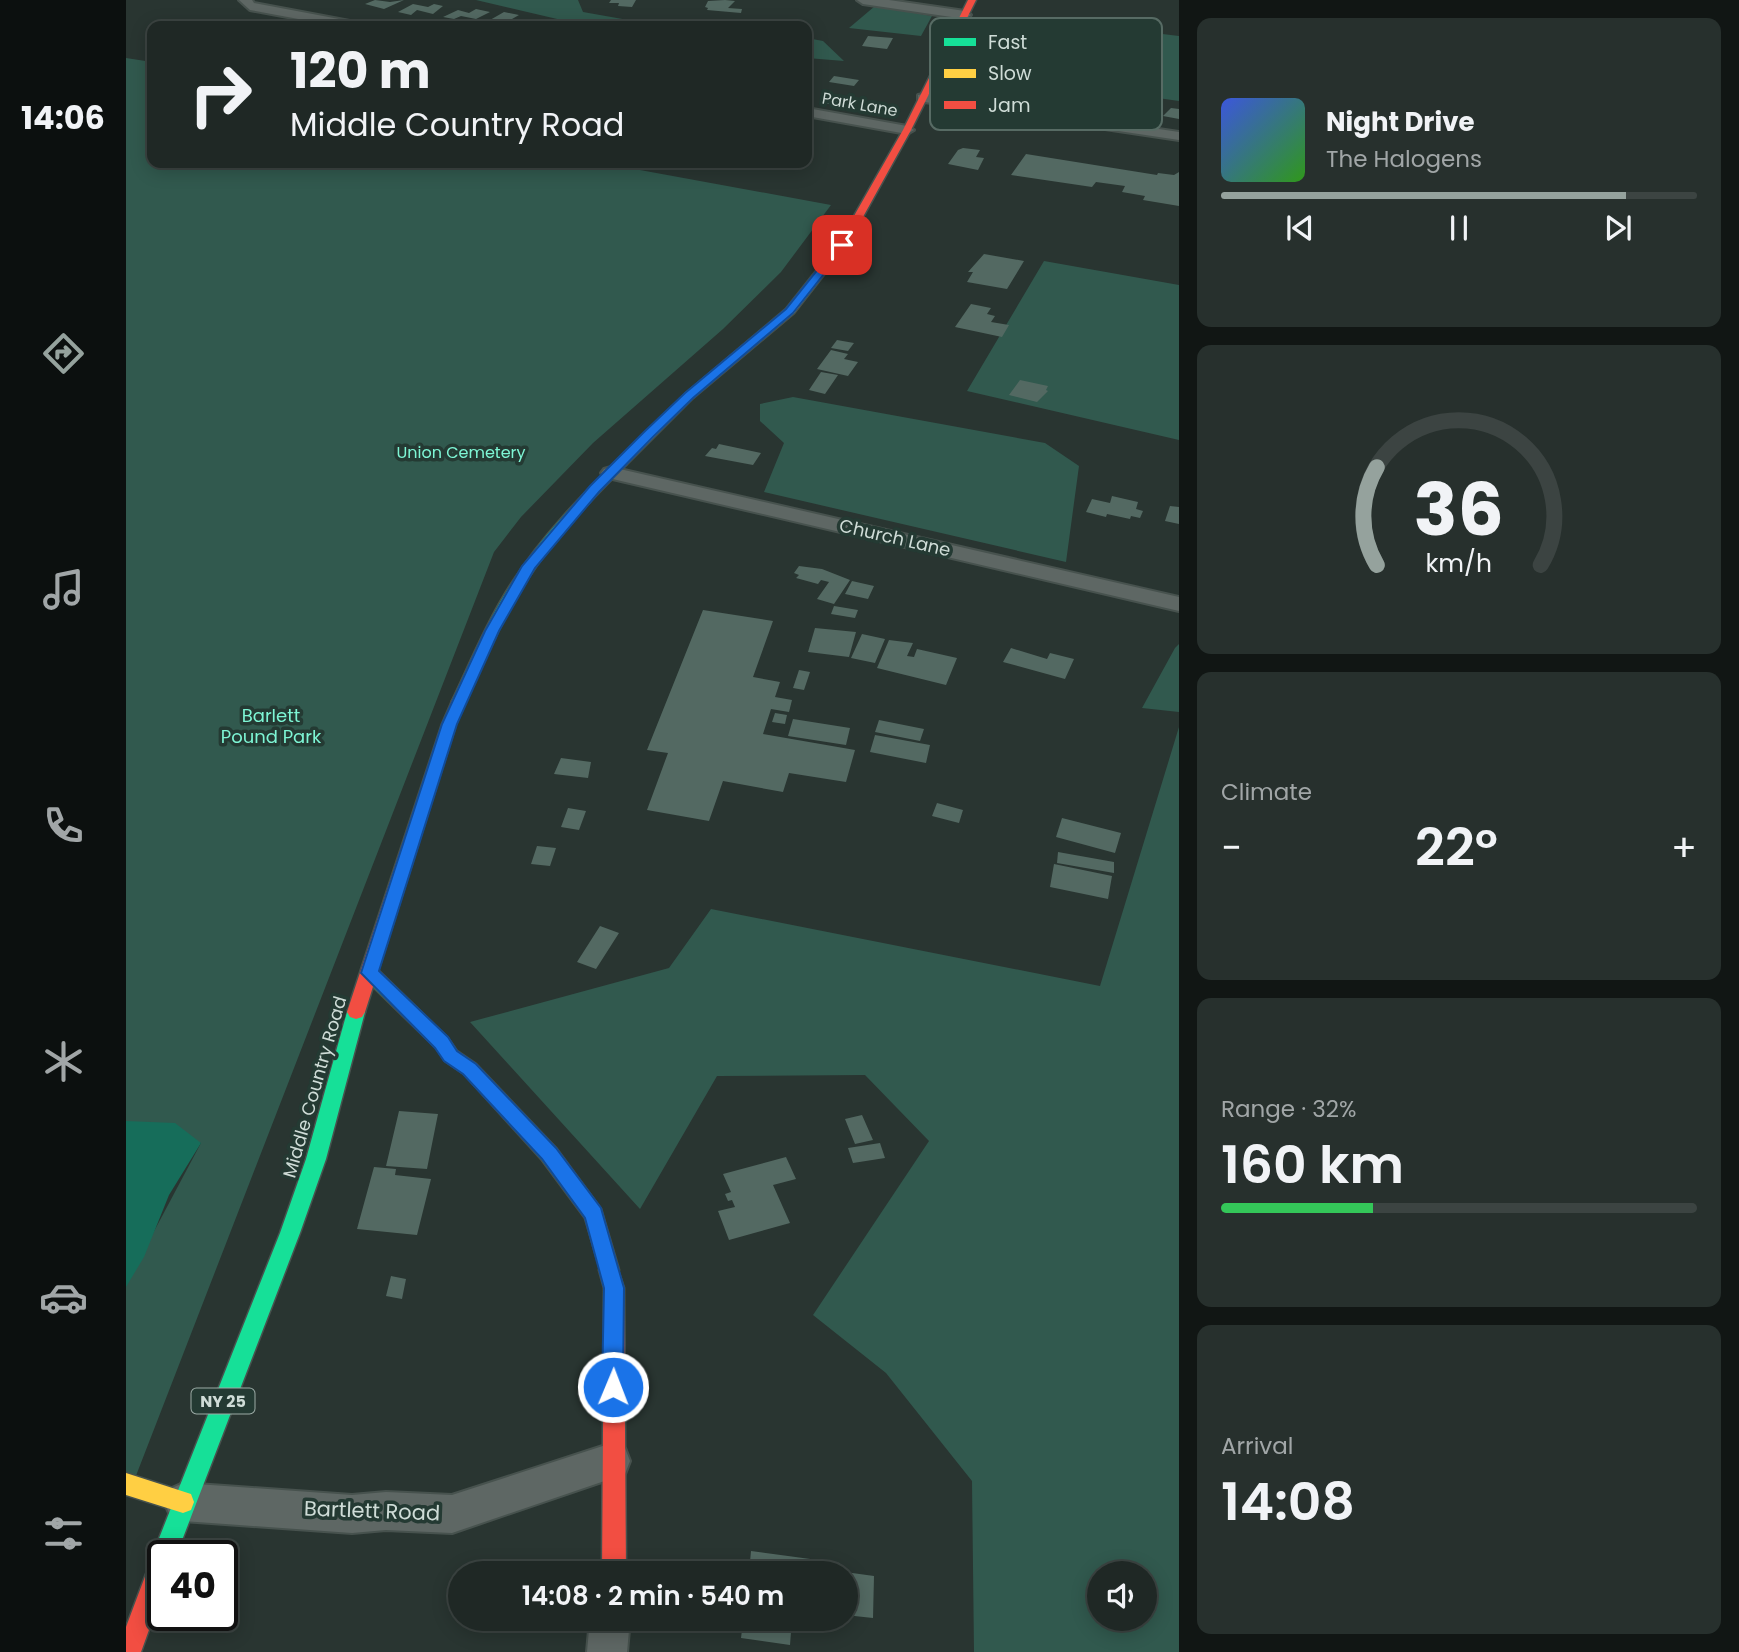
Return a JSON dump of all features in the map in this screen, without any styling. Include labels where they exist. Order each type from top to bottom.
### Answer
[{"type":"main road","name":"Middle Country Road","points":[[169,1540],[290,1233],[316,1159],[349,1035],[449,724],[473,670],[529,566],[611,473],[689,396],[790,311],[838,252],[930,84]]},
{"type":"main road","points":[[370,973],[442,1042],[451,1056],[470,1069],[549,1154],[594,1214],[614,1288],[612,1461],[615,1561]]},
{"type":"main road","name":"Bartlett Road","points":[[126,1484],[183,1502]]},
{"type":"main road","name":"Middle Country Road","points":[[129,1652],[147,1602]]},
{"type":"street","points":[[245,0],[250,6],[329,21]]},
{"type":"street","points":[[863,0],[969,7]]},
{"type":"street","points":[[923,98],[930,99]]},
{"type":"street","name":"Park Lane","points":[[812,113],[907,130]]},
{"type":"street","points":[[1139,130],[1179,136]]},
{"type":"street","name":"Church Lane","points":[[611,473],[1179,604]]},
{"type":"street","name":"Bartlett Road","points":[[183,1502],[352,1514],[386,1511],[452,1514],[612,1461]]},
{"type":"street","points":[[607,1652],[609,1631]]},
{"type":"green space","points":[[476,0],[578,0],[583,12],[634,21],[566,21]]},
{"type":"green space","points":[[875,6],[932,16],[921,36],[849,28]]},
{"type":"green space","points":[[1162,34],[1179,36],[1179,101],[1162,99]]},
{"type":"green space","points":[[812,39],[823,41],[844,61],[812,58]]},
{"type":"green space","points":[[126,58],[147,61],[147,168],[636,168],[831,205],[781,272],[723,329],[593,443],[521,517],[494,552],[132,1486],[126,1484],[126,1284],[201,1143],[126,1127]]},
{"type":"green space","points":[[1044,261],[1179,285],[1179,440],[967,391]]},
{"type":"green space","points":[[793,397],[1045,443],[1079,466],[1066,562],[764,492],[784,443],[760,421],[760,404]]},
{"type":"green space","points":[[1179,644],[1179,712],[1142,708],[1175,648]]},
{"type":"green space","points":[[1179,727],[1179,1652],[974,1652],[972,1481],[886,1373],[813,1315],[929,1141],[865,1075],[717,1076],[640,1209],[470,1022],[669,968],[711,909],[1100,986]]},
{"type":"shaded area","points":[[126,1121],[175,1123],[201,1143],[169,1195],[144,1257],[126,1287]]},
{"type":"building","points":[[375,0],[404,0],[384,9],[365,4]]},
{"type":"building","points":[[611,0],[636,0],[632,7],[609,3]]},
{"type":"building","points":[[708,1],[735,1],[728,8],[742,9],[741,13],[707,10],[705,7]]},
{"type":"building","points":[[413,4],[443,6],[433,14],[417,10],[411,15],[398,12]]},
{"type":"building","points":[[476,9],[490,12],[476,19],[443,17],[458,10],[469,13]]},
{"type":"building","points":[[504,12],[519,15],[512,19],[525,21],[496,21],[490,20]]},
{"type":"building","points":[[868,36],[893,38],[887,49],[862,46]]},
{"type":"building","points":[[834,76],[859,80],[854,86],[829,82]]},
{"type":"building","points":[[824,98],[846,100],[842,105],[820,103]]},
{"type":"building","points":[[1171,108],[1179,109],[1179,119],[1163,116]]},
{"type":"building","points":[[958,150],[980,150],[976,157],[984,158],[978,170],[948,164]]},
{"type":"building","points":[[1026,154],[1157,175],[1174,175],[1179,172],[1179,206],[1143,200],[1145,196],[1122,192],[1125,186],[1096,182],[1092,187],[1011,175]]},
{"type":"building","points":[[984,254],[1024,261],[1007,289],[967,282],[973,272],[968,272]]},
{"type":"building","points":[[971,304],[991,308],[987,314],[995,316],[991,322],[1009,325],[1002,337],[955,327]]},
{"type":"building","points":[[837,340],[854,343],[848,351],[831,348]]},
{"type":"building","points":[[831,350],[848,354],[844,359],[858,362],[848,376],[817,369]]},
{"type":"building","points":[[821,372],[838,375],[825,394],[809,390]]},
{"type":"building","points":[[1020,380],[1048,386],[1048,391],[1037,402],[1009,395]]},
{"type":"building","points":[[719,444],[761,453],[753,465],[705,456]]},
{"type":"building","points":[[1112,496],[1138,502],[1136,509],[1143,511],[1140,518],[1131,516],[1130,519],[1107,514],[1106,517],[1086,512],[1092,499],[1110,503]]},
{"type":"building","points":[[1170,506],[1179,507],[1179,524],[1165,521]]},
{"type":"building","points":[[799,566],[822,569],[850,580],[834,604],[817,599],[829,582],[821,580],[818,584],[796,578],[799,575],[794,573]]},
{"type":"building","points":[[852,581],[874,586],[868,599],[845,594]]},
{"type":"building","points":[[834,606],[858,610],[855,618],[831,614]]},
{"type":"building","points":[[703,610],[773,621],[753,677],[780,682],[775,697],[792,700],[789,712],[771,709],[763,734],[855,750],[846,782],[789,773],[783,792],[723,781],[709,821],[647,810],[668,753],[647,750]]},
{"type":"building","points":[[815,628],[856,632],[849,657],[808,652]]},
{"type":"building","points":[[862,634],[885,639],[875,663],[851,658]]},
{"type":"building","points":[[889,640],[913,643],[907,656],[914,657],[917,649],[957,658],[946,685],[877,668]]},
{"type":"building","points":[[1011,648],[1047,659],[1050,653],[1074,659],[1065,679],[1003,662]]},
{"type":"building","points":[[799,670],[810,672],[804,690],[793,688]]},
{"type":"building","points":[[775,713],[787,715],[785,724],[772,722]]},
{"type":"building","points":[[793,719],[850,728],[846,745],[788,736]]},
{"type":"building","points":[[879,720],[924,729],[920,741],[875,732]]},
{"type":"building","points":[[875,735],[930,745],[926,763],[870,752]]},
{"type":"building","points":[[561,758],[591,762],[588,778],[554,774]]},
{"type":"building","points":[[937,803],[963,810],[959,823],[932,816]]},
{"type":"building","points":[[568,808],[586,811],[579,830],[561,827]]},
{"type":"building","points":[[1062,818],[1121,833],[1115,853],[1056,837]]},
{"type":"building","points":[[537,846],[556,848],[550,866],[531,864]]},
{"type":"building","points":[[1058,852],[1114,862],[1114,873],[1057,863]]},
{"type":"building","points":[[1054,864],[1112,876],[1108,899],[1050,887]]},
{"type":"building","points":[[600,926],[619,933],[596,969],[577,962]]},
{"type":"building","points":[[399,1111],[438,1114],[427,1169],[386,1166]]},
{"type":"building","points":[[862,1115],[873,1140],[855,1144],[845,1119]]},
{"type":"building","points":[[880,1143],[885,1158],[853,1163],[848,1148]]},
{"type":"building","points":[[786,1157],[796,1179],[773,1185],[790,1223],[729,1240],[718,1211],[735,1207],[725,1194],[731,1192],[723,1174]]},
{"type":"building","points":[[374,1167],[396,1169],[395,1175],[431,1179],[417,1235],[357,1229]]},
{"type":"building","points":[[391,1276],[406,1279],[402,1299],[386,1296]]},
{"type":"building","points":[[751,1551],[825,1561],[750,1561]]},
{"type":"building","points":[[858,1574],[874,1576],[873,1618],[858,1616]]},
{"type":"building","points":[[742,1631],[791,1631],[790,1645],[741,1638]]},
{"type":"traffic: fast","points":[[459,701],[500,616],[529,567],[561,526],[622,462]]},
{"type":"traffic: fast","points":[[370,973],[442,1043],[451,1056],[470,1069],[549,1154],[594,1215],[609,1270]]},
{"type":"traffic: fast","points":[[170,1540],[290,1233],[316,1159],[356,1012]]},
{"type":"traffic: slow","points":[[622,462],[689,396],[790,311],[843,244]]},
{"type":"traffic: slow","points":[[126,1484],[183,1502]]},
{"type":"traffic: jam","points":[[963,18],[972,0]]},
{"type":"traffic: jam","points":[[843,244],[930,84]]},
{"type":"traffic: jam","points":[[356,1012],[449,724],[459,701]]},
{"type":"traffic: jam","points":[[609,1270],[614,1288],[614,1561]]},
{"type":"traffic: jam","points":[[129,1652],[147,1602]]},
{"type":"route","points":[[613,1387],[614,1288],[594,1214],[549,1154],[506,1111],[470,1069],[451,1056],[442,1042],[370,973],[449,724],[492,631],[529,566],[595,489],[649,435],[689,396],[790,311],[842,245]]},
{"type":"park label","name":"Union Cemetery","points":[[461,452]]},
{"type":"park label","name":"Barlett Pound Park","points":[[271,726]]}]
